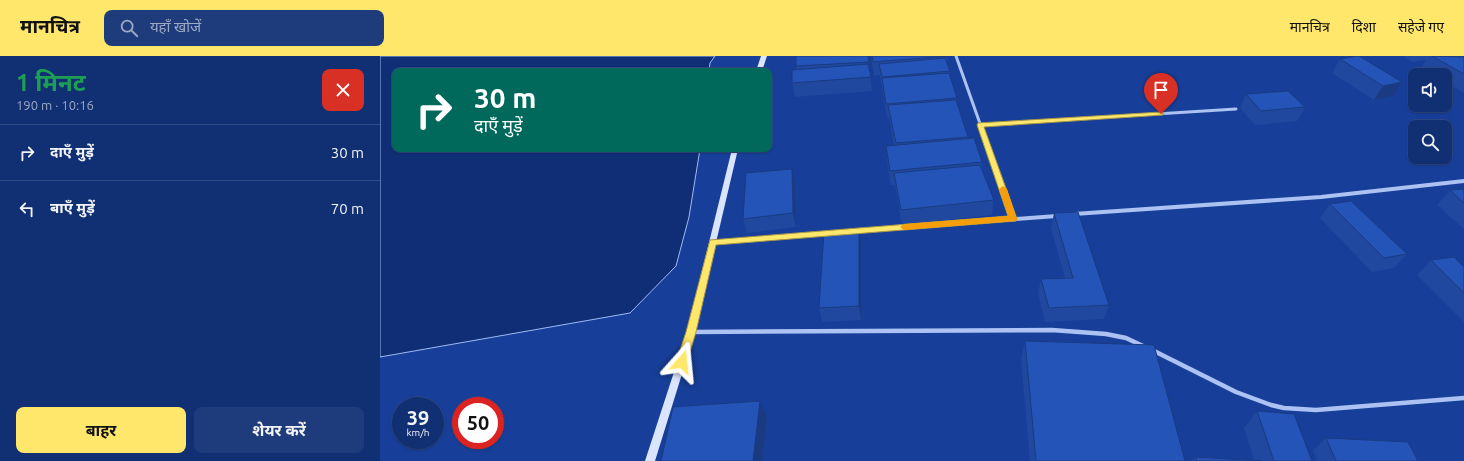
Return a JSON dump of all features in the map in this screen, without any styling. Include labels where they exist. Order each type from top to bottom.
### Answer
[{"type":"main road","points":[[760,68],[764,56]]},
{"type":"main road","points":[[650,461],[691,332],[735,152]]},
{"type":"street","points":[[956,56],[1013,219]]},
{"type":"street","points":[[980,125],[1236,109]]},
{"type":"street","points":[[1068,215],[1321,197],[1464,181]]},
{"type":"street","points":[[847,232],[1060,215]]},
{"type":"street","points":[[713,242],[831,233]]},
{"type":"street","points":[[691,332],[1052,330],[1106,334],[1126,338],[1228,388],[1265,404],[1292,409],[1316,410],[1464,398]]},
{"type":"water","points":[[380,56],[715,56],[710,63],[709,68],[392,68],[392,152],[700,152],[689,217],[676,266],[630,313],[380,357]]},
{"type":"building","points":[[796,56],[868,56],[869,62],[796,66]]},
{"type":"building","points":[[872,56],[948,56],[873,62]]},
{"type":"building","points":[[1357,56],[1402,82],[1383,86],[1340,59]]},
{"type":"building","points":[[1432,56],[1464,57],[1464,74]]},
{"type":"building","points":[[945,58],[950,71],[882,77],[879,64]]},
{"type":"building","points":[[868,64],[871,77],[792,83],[792,70]]},
{"type":"building","points":[[949,73],[957,98],[886,104],[882,78]]},
{"type":"building","points":[[1288,91],[1305,107],[1261,111],[1246,94]]},
{"type":"building","points":[[956,100],[968,137],[896,143],[888,105]]},
{"type":"building","points":[[974,138],[982,162],[890,171],[886,146]]},
{"type":"building","points":[[980,165],[994,200],[901,210],[894,173]]},
{"type":"building","points":[[792,169],[793,213],[743,219],[746,173]]},
{"type":"building","points":[[1464,189],[1464,203],[1450,190]]},
{"type":"building","points":[[1351,201],[1407,254],[1384,258],[1330,204]]},
{"type":"building","points":[[1078,212],[1109,305],[1049,308],[1041,279],[1073,278],[1054,213]]},
{"type":"building","points":[[859,230],[859,306],[819,308],[824,232]]},
{"type":"building","points":[[1454,257],[1464,267],[1464,293],[1431,260]]},
{"type":"building","points":[[1025,341],[1154,345],[1185,461],[1036,461]]},
{"type":"building","points":[[760,401],[753,461],[661,461],[673,407]]},
{"type":"building","points":[[1257,411],[1294,414],[1312,461],[1274,461]]},
{"type":"building","points":[[1326,438],[1408,442],[1418,461],[1336,461]]},
{"type":"building","points":[[1196,457],[1262,461],[1197,461]]},
{"type":"slow traffic","points":[[904,227],[1013,219],[1003,189]]},
{"type":"route","points":[[682,362],[691,332],[713,242],[1013,219],[980,125],[1161,114]]}]
